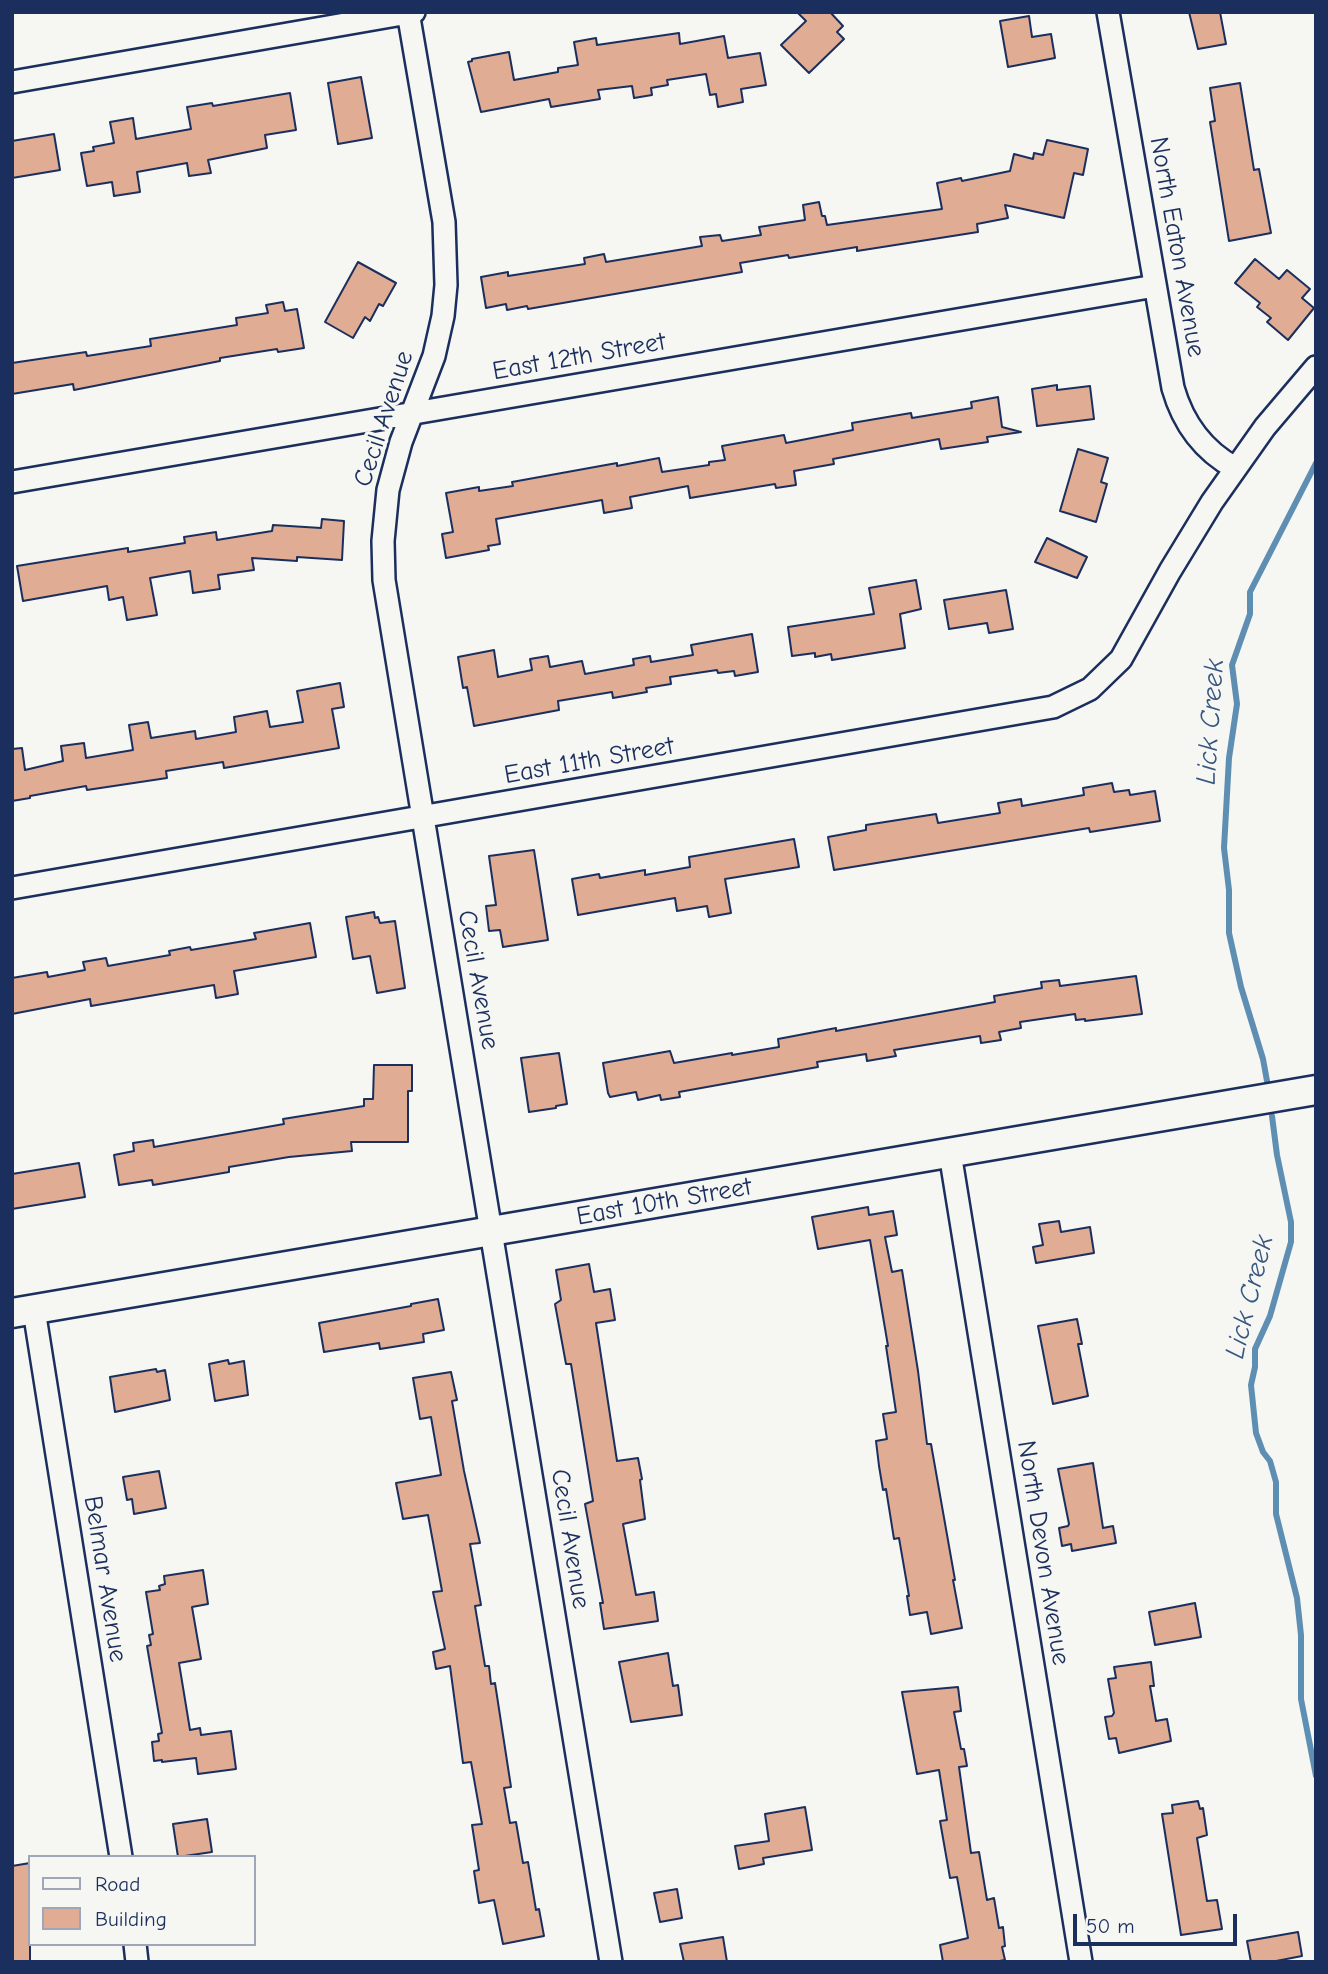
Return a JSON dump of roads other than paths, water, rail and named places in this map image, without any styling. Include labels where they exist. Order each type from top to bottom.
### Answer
[{"type":"main road","name":"East 10th Street","points":[[23,1311],[1316,1090]]},
{"type":"street","points":[[12,82],[414,12]]},
{"type":"street","name":"North Eaton Avenue","points":[[1108,12],[1171,379],[1179,408],[1202,443],[1235,468]]},
{"type":"street","name":"Cecil Avenue","points":[[408,13],[444,222],[447,265],[439,337],[428,377],[401,442],[388,490],[383,541],[387,610],[611,1962]]},
{"type":"street","name":"East 12th Street","points":[[12,482],[1155,286]]},
{"type":"street","name":"East 11th Street","points":[[12,888],[1043,710],[1072,699],[1106,675],[1121,659],[1196,527],[1235,468],[1265,427],[1316,367]]},
{"type":"street","name":"North Devon Avenue","points":[[950,1153],[1081,1962]]},
{"type":"street","name":"Belmar Avenue","points":[[23,1311],[121,1855]]},
{"type":"waterway","name":"Lick Creek","points":[[1267,1081],[1229,933],[1229,890],[1224,848],[1229,758],[1237,704],[1232,665],[1250,614],[1250,592],[1316,463]]},
{"type":"waterway","name":"Lick Creek","points":[[1272,1116],[1291,1222],[1291,1242],[1270,1316],[1255,1349],[1251,1385],[1256,1433],[1263,1452],[1270,1461],[1276,1482],[1276,1514],[1297,1598],[1301,1635],[1301,1699],[1316,1776]]}]
